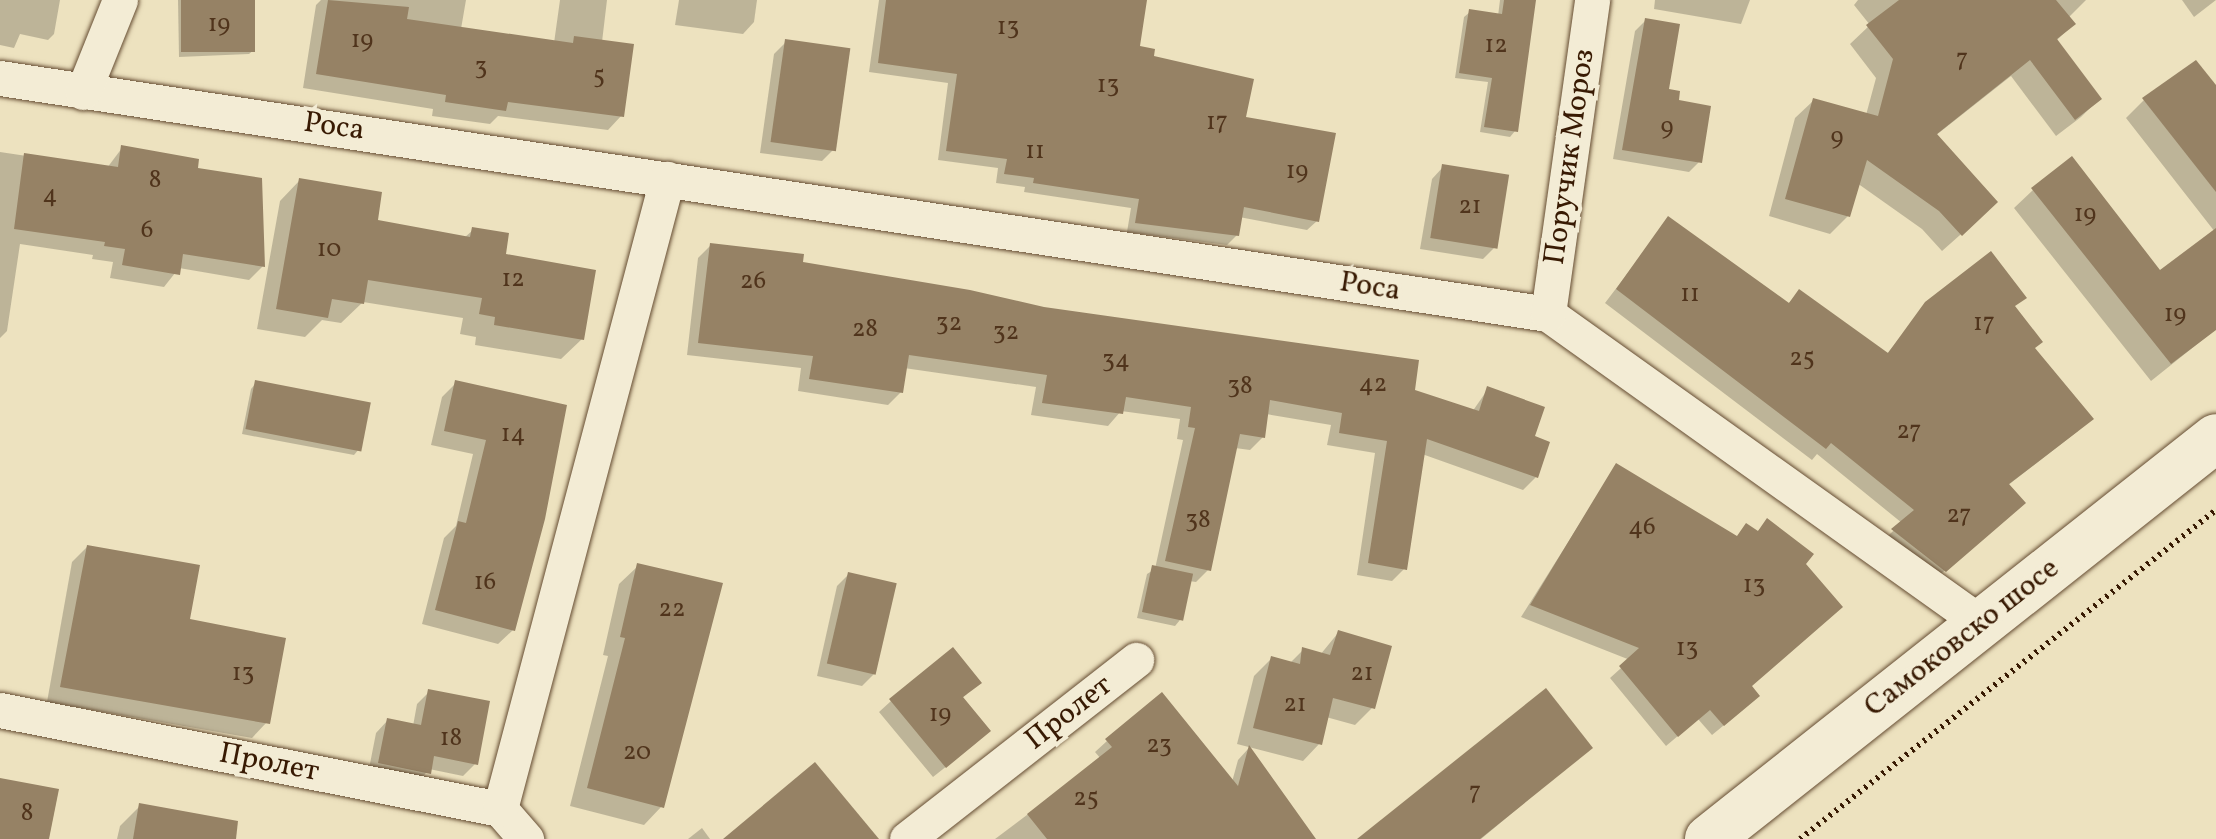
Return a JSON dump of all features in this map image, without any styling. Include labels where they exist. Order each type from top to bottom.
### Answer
[{"type":"main road","name":"Самоковско шосе","points":[[1709,839],[2216,438]]},
{"type":"street","points":[[83,92],[120,0]]},
{"type":"street","name":"Поручик Мороз","points":[[1548,314],[1592,0]]},
{"type":"street","name":"Роса","points":[[0,78],[1548,314],[1981,623]]},
{"type":"street","points":[[526,839],[500,809],[667,179]]},
{"type":"street","name":"Пролет","points":[[907,839],[1136,660]]},
{"type":"street","name":"Пролет","points":[[0,710],[500,809]]},
{"type":"path","points":[[1800,839],[2216,510]]},
{"type":"building","points":[[181,0],[255,0],[255,52],[181,52]]},
{"type":"building","points":[[328,0],[409,7],[407,19],[573,43],[574,36],[634,44],[624,117],[508,102],[506,111],[445,102],[446,95],[316,74]]},
{"type":"building","points":[[886,0],[1147,0],[1140,46],[1155,49],[1154,56],[1254,79],[1246,117],[1336,133],[1319,222],[1244,207],[1239,236],[1135,223],[1139,199],[1033,183],[1034,178],[1004,174],[1007,159],[946,151],[957,74],[878,63]]},
{"type":"building","points":[[1504,0],[1536,0],[1518,132],[1484,127],[1492,78],[1459,73],[1469,9],[1502,14]]},
{"type":"building","points":[[1899,0],[2056,0],[2076,24],[2057,39],[2102,99],[2075,120],[2030,60],[1937,134],[1998,202],[1962,236],[1939,211],[1867,160],[1850,217],[1785,199],[1813,98],[1878,116],[1893,59],[1866,25]]},
{"type":"building","points":[[1645,18],[1680,24],[1669,89],[1680,91],[1679,100],[1711,106],[1702,163],[1622,150]]},
{"type":"building","points":[[785,39],[850,48],[836,151],[771,142]]},
{"type":"building","points":[[2196,60],[2216,85],[2216,192],[2142,98]]},
{"type":"building","points":[[121,145],[199,159],[198,168],[262,178],[265,267],[183,254],[180,275],[122,265],[125,249],[104,246],[105,242],[14,229],[24,153],[118,167]]},
{"type":"building","points":[[2072,156],[2160,270],[2216,228],[2216,330],[2171,364],[2031,188]]},
{"type":"building","points":[[1442,164],[1509,175],[1497,249],[1430,238]]},
{"type":"building","points":[[299,178],[382,192],[378,220],[470,237],[472,227],[509,233],[506,254],[596,270],[584,340],[494,325],[495,317],[479,314],[482,298],[368,280],[364,304],[332,299],[328,318],[276,309]]},
{"type":"building","points":[[1668,216],[1789,303],[1799,289],[1888,353],[1925,302],[1991,251],[2027,298],[2015,306],[2043,342],[2035,348],[2094,419],[2009,484],[2026,503],[1946,572],[1891,529],[1914,510],[1831,443],[1826,449],[1616,289]]},
{"type":"building","points":[[710,243],[804,254],[803,262],[970,290],[1044,307],[1419,360],[1415,390],[1479,411],[1487,386],[1545,407],[1535,436],[1550,442],[1538,478],[1427,439],[1407,570],[1368,563],[1387,441],[1339,433],[1342,413],[1270,400],[1265,438],[1240,434],[1211,571],[1165,561],[1195,428],[1188,427],[1191,407],[1126,397],[1123,414],[1042,403],[1047,375],[909,355],[903,393],[809,379],[813,356],[698,343]]},
{"type":"building","points":[[255,380],[371,403],[361,452],[245,429]]},
{"type":"building","points":[[455,380],[567,405],[545,519],[515,631],[435,610],[458,521],[466,523],[486,440],[444,431]]},
{"type":"building","points":[[1616,463],[1737,536],[1746,523],[1758,531],[1767,518],[1814,554],[1806,564],[1843,607],[1752,686],[1760,696],[1724,726],[1710,710],[1678,737],[1619,666],[1639,648],[1530,605]]},
{"type":"building","points":[[87,545],[200,565],[190,619],[286,638],[270,724],[60,687]]},
{"type":"building","points":[[637,563],[723,583],[664,808],[587,788],[625,638],[620,637]]},
{"type":"building","points":[[1152,565],[1193,574],[1183,621],[1142,612]]},
{"type":"building","points":[[848,572],[897,583],[876,675],[827,664]]},
{"type":"building","points":[[1338,630],[1392,646],[1375,709],[1333,698],[1322,745],[1253,728],[1271,656],[1300,664],[1302,647],[1330,655]]},
{"type":"building","points":[[953,647],[982,683],[963,697],[991,731],[946,768],[889,699]]},
{"type":"building","points":[[1546,688],[1593,748],[1480,839],[1357,839]]},
{"type":"building","points":[[428,689],[490,701],[478,765],[434,756],[431,774],[378,763],[387,718],[421,725]]},
{"type":"building","points":[[1162,692],[1238,786],[1249,745],[1316,839],[1047,839],[1027,814],[1112,747],[1105,739]]},
{"type":"building","points":[[815,762],[879,839],[723,839]]},
{"type":"building","points":[[0,778],[59,789],[49,839],[0,839]]},
{"type":"building","points":[[139,803],[238,821],[236,839],[133,839]]}]
